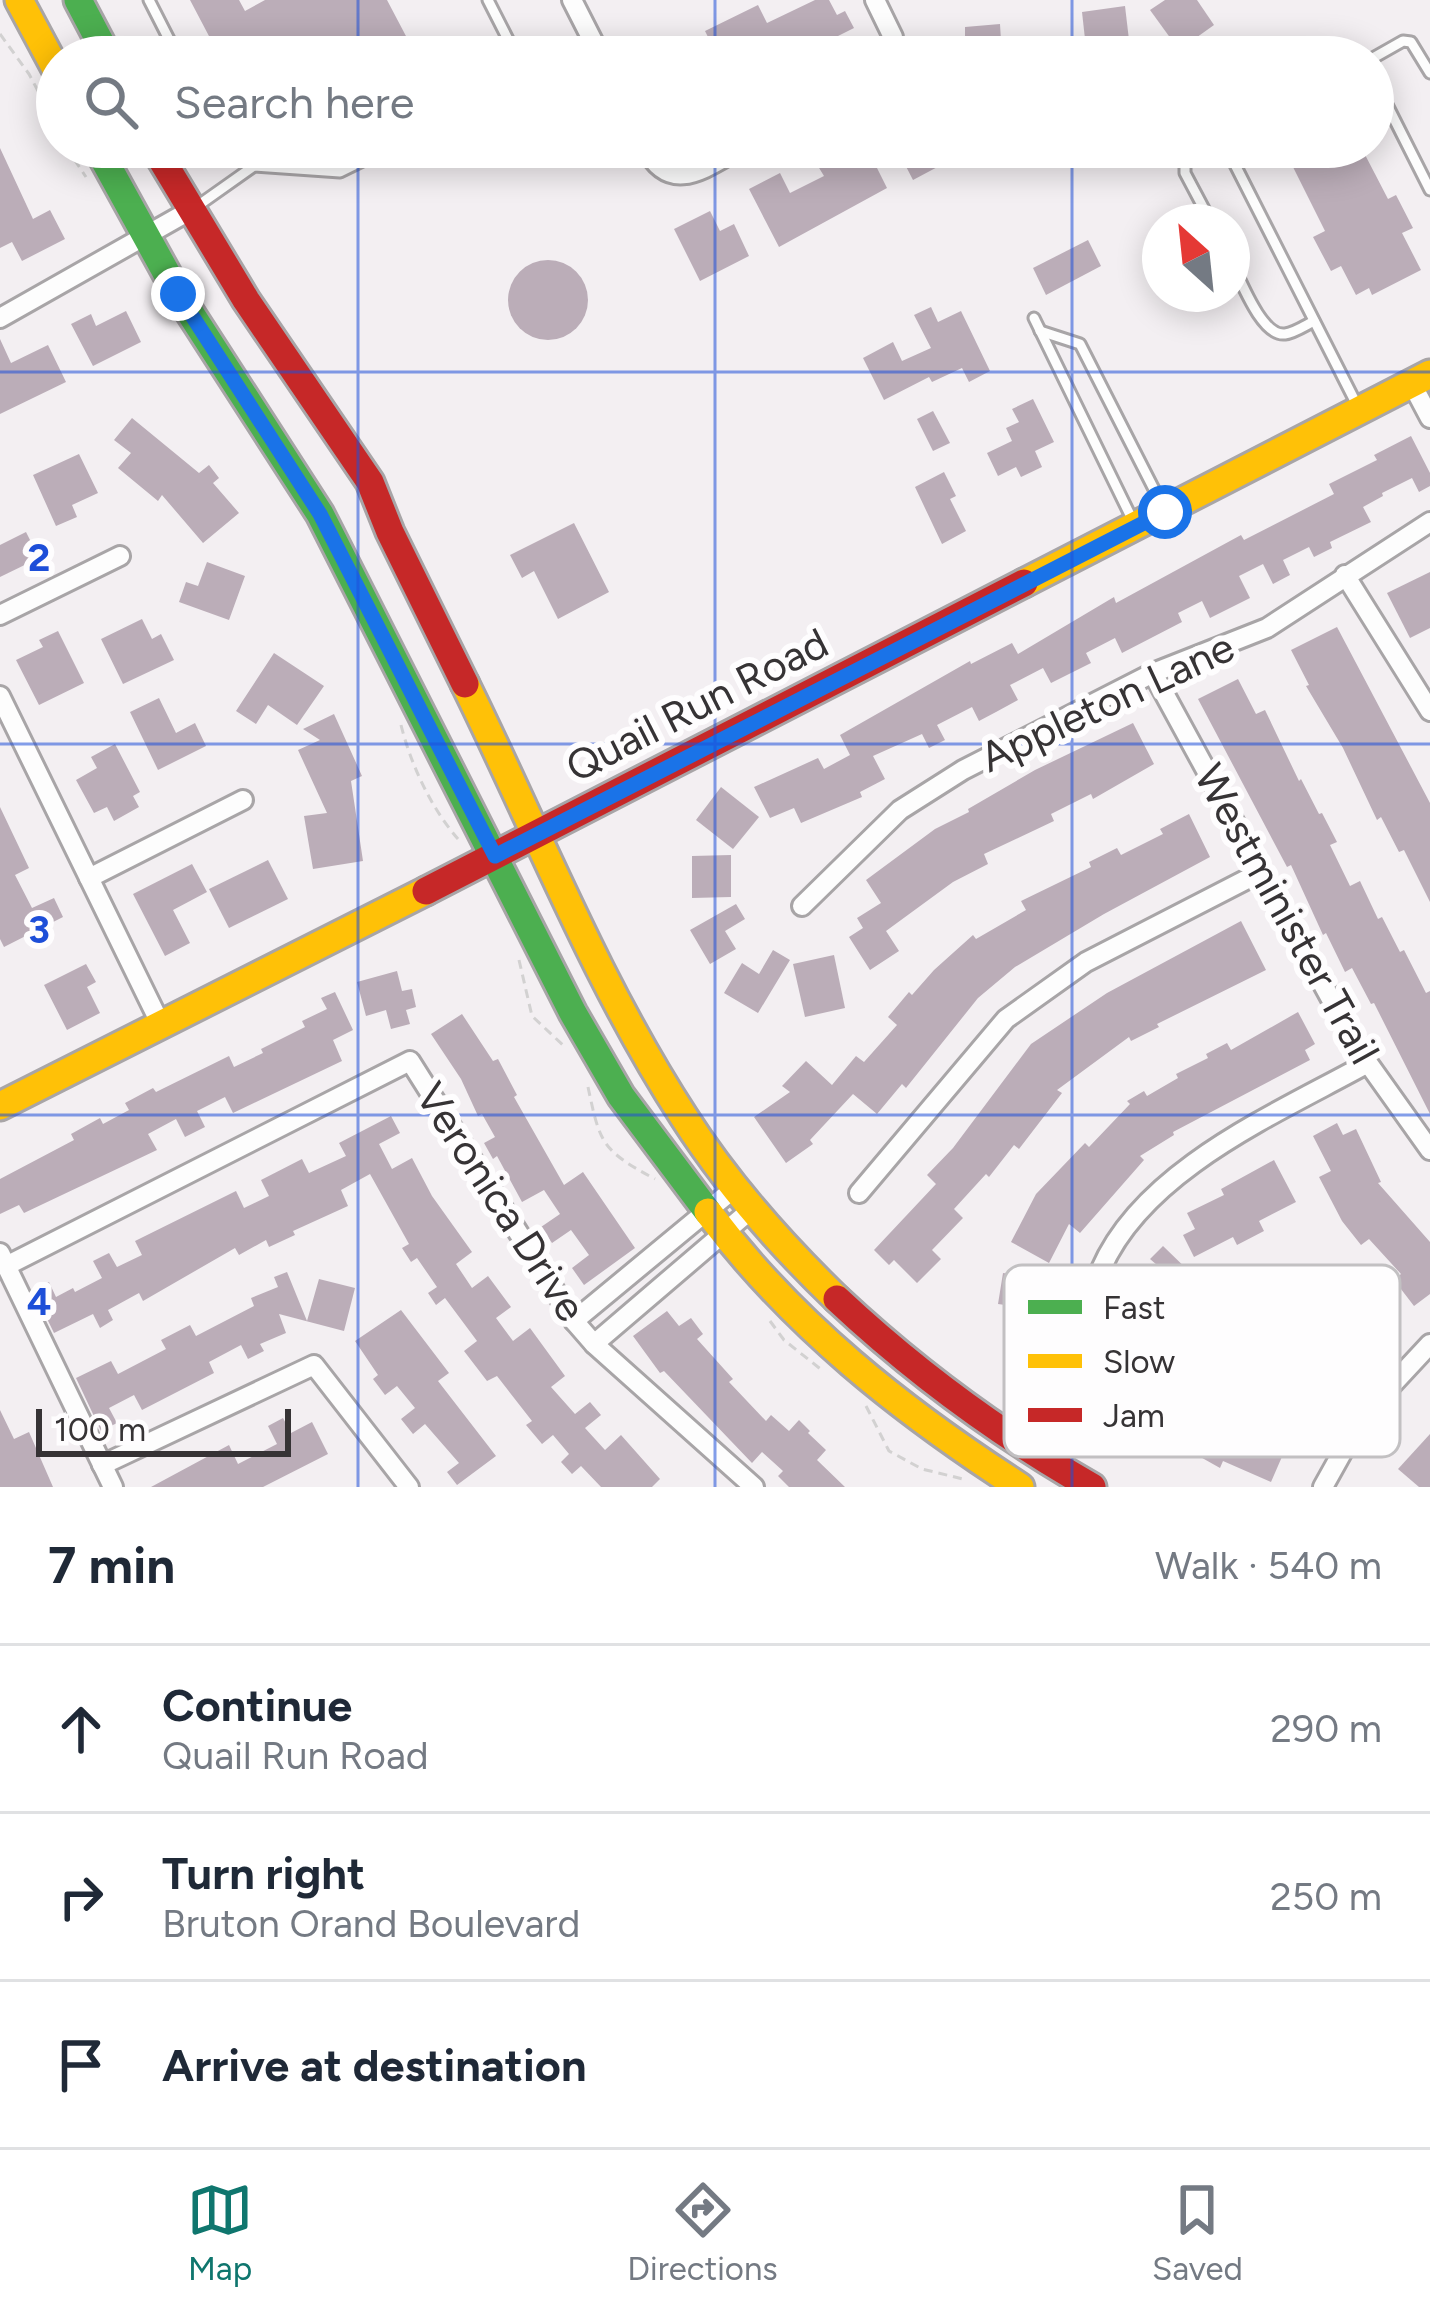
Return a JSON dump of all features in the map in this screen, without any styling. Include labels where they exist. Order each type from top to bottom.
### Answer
[{"type":"main road","points":[[19,0],[38,36]]},
{"type":"main road","points":[[78,0],[97,36]]},
{"type":"main road","points":[[109,168],[146,238],[320,514],[573,1013],[621,1096],[715,1222],[785,1302],[849,1364],[946,1439],[1020,1487]]},
{"type":"main road","points":[[166,168],[246,301],[370,482],[592,952],[686,1120],[744,1198],[796,1257],[883,1340],[962,1404],[1004,1431]]},
{"type":"main road","name":"Quail Run Road","points":[[0,1106],[1421,379]]},
{"type":"main road","points":[[1045,1457],[1092,1487]]},
{"type":"street","points":[[572,0],[590,36]]},
{"type":"street","points":[[874,0],[892,36]]},
{"type":"street","points":[[662,168],[672,175],[689,176],[704,168]]},
{"type":"street","points":[[0,318],[191,211]]},
{"type":"street","points":[[1421,379],[1430,418]]},
{"type":"street","name":"Appleton Lane","points":[[802,906],[900,810],[963,770],[1153,673],[1267,628],[1430,522]]},
{"type":"street","points":[[0,615],[120,556]]},
{"type":"street","points":[[1346,575],[1430,711]]},
{"type":"street","name":"Westminister Trail","points":[[1153,673],[1259,873],[1368,1063],[1430,1150]]},
{"type":"street","points":[[0,696],[162,1027]]},
{"type":"street","points":[[89,878],[243,800]]},
{"type":"street","points":[[859,1193],[1006,1019],[1086,962],[1259,873]]},
{"type":"street","name":"Veronica Drive","points":[[3,1259],[410,1060],[574,1321],[754,1487]]},
{"type":"street","points":[[1103,1265],[1110,1249],[1167,1184],[1196,1161],[1368,1063]]},
{"type":"street","points":[[574,1321],[744,1198]]},
{"type":"street","points":[[594,1344],[715,1222]]},
{"type":"street","points":[[3,1259],[113,1487]]},
{"type":"street","points":[[1400,1377],[1430,1344]]},
{"type":"street","points":[[102,1465],[314,1365],[409,1487]]},
{"type":"street","points":[[1323,1487],[1340,1457]]},
{"type":"lane","points":[[149,0],[167,36]]},
{"type":"lane","points":[[488,0],[506,36]]},
{"type":"lane","points":[[1394,46],[1411,42],[1430,73]]},
{"type":"lane","points":[[1394,119],[1430,190]]},
{"type":"lane","points":[[191,211],[251,168]]},
{"type":"lane","points":[[283,168],[340,172],[348,168]]},
{"type":"lane","points":[[1185,168],[1201,204]]},
{"type":"lane","points":[[1237,168],[1360,412]]},
{"type":"lane","points":[[1250,297],[1273,332],[1285,334],[1314,321]]},
{"type":"lane","points":[[1034,318],[1136,527]]},
{"type":"lane","points":[[1040,331],[1080,344],[1165,512]]},
{"type":"path","points":[[0,34],[36,88]]},
{"type":"building","points":[[190,0],[239,0],[245,11],[265,0],[387,0],[406,36],[209,36]]},
{"type":"building","points":[[815,0],[829,0],[837,15],[845,11],[854,28],[838,36],[708,36],[705,31],[758,5],[767,23]]},
{"type":"building","points":[[1165,0],[1197,0],[1214,25],[1199,36],[1169,36],[1150,10]]},
{"type":"building","points":[[1125,6],[1129,36],[1085,36],[1082,12]]},
{"type":"building","points":[[1000,24],[1001,36],[965,36],[965,27]]},
{"type":"building","points":[[0,148],[33,219],[50,210],[65,239],[22,261],[12,242],[0,248]]},
{"type":"building","points":[[819,168],[877,168],[887,188],[779,247],[749,189],[780,173],[790,193],[824,176]]},
{"type":"building","points":[[907,168],[936,168],[913,180]]},
{"type":"building","points":[[1294,168],[1372,168],[1388,199],[1396,195],[1413,228],[1402,233],[1421,270],[1372,295],[1369,288],[1356,295],[1341,266],[1331,271],[1313,237],[1325,231]]},
{"type":"building","points":[[710,211],[720,231],[734,224],[749,256],[700,281],[674,229]]},
{"type":"building","points":[[1088,240],[1101,266],[1046,295],[1033,268]]},
{"type":"building","points":[[548,260],[576,272],[588,300],[576,328],[548,340],[520,328],[508,300],[520,272]]},
{"type":"building","points":[[931,307],[938,322],[961,311],[990,371],[969,382],[962,368],[932,382],[929,377],[884,400],[863,358],[893,342],[902,361],[931,348],[914,315]]},
{"type":"building","points":[[126,311],[141,342],[93,366],[71,324],[91,314],[96,326]]},
{"type":"building","points":[[0,339],[11,363],[48,345],[66,382],[0,414]]},
{"type":"building","points":[[1033,399],[1054,442],[1035,451],[1042,467],[1021,477],[1016,467],[998,476],[987,453],[1012,441],[1006,428],[1019,422],[1012,409]]},
{"type":"building","points":[[933,411],[950,443],[933,451],[917,419]]},
{"type":"building","points":[[132,418],[199,473],[209,465],[219,478],[213,483],[239,513],[203,543],[162,495],[158,501],[118,468],[131,453],[114,440]]},
{"type":"building","points":[[1411,436],[1430,473],[1430,486],[1419,492],[1412,478],[1382,493],[1363,507],[1371,522],[1330,542],[1332,548],[1314,557],[1309,547],[1283,560],[1290,575],[1273,584],[1263,564],[1239,576],[1250,598],[1210,618],[1202,601],[1178,613],[1182,622],[1122,653],[1115,638],[1086,653],[1091,663],[1051,683],[1043,668],[1010,685],[1018,700],[996,712],[979,721],[972,707],[937,725],[945,740],[929,748],[922,734],[873,756],[885,779],[860,792],[862,797],[801,823],[794,808],[770,818],[754,787],[818,758],[824,769],[850,755],[840,735],[970,661],[1012,643],[1018,654],[1114,597],[1116,603],[1241,535],[1244,540],[1334,494],[1329,484]]},
{"type":"building","points":[[79,454],[98,493],[72,505],[77,517],[56,526],[33,475]]},
{"type":"building","points":[[944,472],[956,496],[950,499],[966,531],[942,544],[915,487]]},
{"type":"building","points":[[574,523],[609,592],[558,619],[534,571],[522,578],[510,555]]},
{"type":"building","points":[[26,532],[39,558],[0,577],[0,545]]},
{"type":"building","points":[[207,562],[245,576],[229,620],[179,602],[186,582],[198,586]]},
{"type":"building","points":[[1430,572],[1430,628],[1410,638],[1387,593]]},
{"type":"building","points":[[142,619],[152,639],[161,634],[174,660],[123,684],[101,639]]},
{"type":"building","points":[[1337,627],[1430,803],[1430,902],[1404,850],[1399,852],[1381,817],[1377,820],[1291,650]]},
{"type":"building","points":[[58,631],[84,683],[39,705],[16,660],[43,647],[39,640]]},
{"type":"building","points":[[274,653],[324,686],[297,725],[268,705],[256,724],[236,711]]},
{"type":"building","points":[[1238,679],[1256,714],[1265,710],[1299,781],[1322,813],[1337,842],[1330,845],[1350,886],[1360,881],[1378,919],[1382,917],[1400,952],[1404,950],[1426,993],[1430,991],[1430,1114],[1374,1003],[1352,968],[1345,972],[1326,933],[1323,935],[1291,865],[1287,867],[1198,699]]},
{"type":"building","points":[[159,698],[176,733],[195,723],[206,746],[158,770],[130,712]]},
{"type":"building","points":[[334,714],[362,776],[351,781],[363,861],[313,869],[304,816],[327,813],[298,750],[320,740],[303,729]]},
{"type":"building","points":[[1133,723],[1154,764],[1093,799],[1091,794],[1051,814],[1054,821],[984,854],[988,864],[953,882],[886,931],[899,951],[870,970],[849,937],[863,928],[857,918],[881,903],[866,880],[968,809],[1035,770]]},
{"type":"building","points":[[115,744],[140,792],[133,796],[139,807],[114,821],[107,807],[94,813],[76,780],[97,768],[91,757]]},
{"type":"building","points":[[721,787],[759,817],[733,849],[696,820]]},
{"type":"building","points":[[0,807],[29,868],[15,875],[32,908],[54,898],[63,917],[4,947],[0,939]]},
{"type":"building","points":[[1189,814],[1210,857],[1015,967],[978,998],[906,1088],[902,1084],[877,1114],[853,1094],[810,1140],[813,1144],[786,1163],[754,1117],[790,1092],[782,1086],[806,1061],[832,1085],[856,1056],[864,1062],[897,1025],[888,1017],[909,992],[912,995],[973,935],[976,939],[1026,910],[1021,901],[1091,867],[1089,862],[1117,848],[1121,855],[1163,834],[1160,829]]},
{"type":"building","points":[[731,855],[731,897],[692,898],[692,856]]},
{"type":"building","points":[[268,860],[288,899],[229,928],[209,889]]},
{"type":"building","points":[[192,864],[207,892],[173,910],[190,943],[165,956],[133,894]]},
{"type":"building","points":[[736,904],[745,919],[725,931],[736,949],[710,964],[690,930]]},
{"type":"building","points":[[1241,921],[1266,970],[1131,1041],[1129,1037],[1057,1090],[1062,1093],[1019,1149],[1014,1145],[989,1177],[986,1174],[954,1209],[963,1218],[932,1250],[941,1259],[917,1283],[894,1260],[889,1265],[874,1250],[936,1184],[927,1175],[1031,1044],[1107,993]]},
{"type":"building","points":[[773,950],[790,960],[758,1013],[724,993],[742,963],[759,974]]},
{"type":"building","points":[[834,955],[845,1008],[805,1017],[793,964]]},
{"type":"building","points":[[86,964],[96,982],[87,987],[100,1013],[67,1030],[44,985]]},
{"type":"building","points":[[397,971],[402,991],[412,989],[416,1007],[406,1010],[410,1024],[391,1029],[386,1010],[366,1016],[357,982]]},
{"type":"building","points":[[335,992],[353,1030],[333,1040],[342,1061],[233,1113],[225,1097],[197,1111],[205,1127],[185,1137],[176,1119],[148,1134],[157,1150],[24,1213],[19,1205],[0,1214],[0,1179],[74,1140],[71,1134],[100,1118],[103,1124],[129,1110],[125,1103],[153,1088],[156,1092],[229,1056],[234,1067],[263,1053],[261,1049],[305,1027],[302,1021],[327,1009],[321,998]]},
{"type":"building","points":[[1298,1012],[1315,1044],[1305,1050],[1310,1060],[1173,1132],[1140,1156],[1144,1160],[1080,1233],[1069,1224],[1049,1263],[1011,1242],[1036,1194],[1085,1143],[1089,1147],[1130,1104],[1127,1101],[1144,1091],[1147,1096],[1227,1043],[1231,1050]]},
{"type":"building","points":[[462,1014],[493,1061],[498,1059],[564,1185],[583,1172],[635,1248],[584,1285],[572,1268],[589,1255],[571,1230],[552,1243],[541,1227],[560,1214],[544,1190],[522,1202],[497,1156],[493,1159],[484,1143],[495,1137],[431,1034]]},
{"type":"building","points":[[391,1116],[400,1133],[379,1144],[392,1169],[412,1158],[472,1252],[456,1264],[472,1288],[488,1276],[511,1307],[496,1318],[513,1341],[530,1328],[565,1376],[551,1387],[575,1414],[590,1402],[601,1415],[585,1428],[605,1450],[621,1435],[660,1479],[652,1487],[601,1487],[581,1466],[572,1474],[561,1462],[569,1454],[553,1435],[542,1444],[526,1425],[532,1421],[497,1376],[487,1381],[464,1351],[477,1341],[445,1298],[436,1305],[428,1293],[437,1287],[417,1258],[411,1262],[402,1248],[409,1244],[370,1174],[341,1190],[348,1206],[293,1231],[295,1235],[269,1247],[266,1240],[239,1255],[235,1248],[143,1301],[139,1293],[108,1310],[113,1320],[100,1328],[93,1314],[54,1333],[33,1290],[49,1282],[56,1297],[73,1288],[75,1292],[102,1278],[93,1261],[109,1253],[117,1267],[142,1255],[135,1241],[236,1191],[244,1208],[269,1196],[261,1180],[302,1159],[309,1173],[346,1156],[339,1143]]},
{"type":"building","points":[[1337,1123],[1343,1135],[1356,1129],[1378,1183],[1430,1242],[1430,1294],[1414,1306],[1400,1288],[1400,1265],[1393,1265],[1369,1239],[1361,1245],[1342,1221],[1319,1177],[1331,1171],[1313,1136]]},
{"type":"building","points":[[1274,1160],[1296,1202],[1259,1221],[1264,1231],[1237,1245],[1233,1237],[1194,1257],[1183,1235],[1195,1229],[1187,1213],[1224,1195],[1221,1189]]},
{"type":"building","points":[[1163,1246],[1183,1265],[1157,1265],[1150,1259]]},
{"type":"building","points":[[287,1272],[307,1321],[319,1279],[355,1288],[344,1331],[279,1314],[286,1333],[260,1344],[264,1351],[248,1359],[241,1345],[209,1362],[214,1373],[142,1410],[134,1395],[109,1408],[117,1423],[101,1431],[76,1378],[111,1361],[118,1374],[166,1349],[161,1340],[190,1325],[196,1336],[254,1306],[251,1298],[278,1287],[274,1277]]},
{"type":"building","points":[[1003,1273],[1004,1273],[1004,1305],[998,1304]]},
{"type":"building","points":[[401,1310],[449,1373],[438,1381],[496,1456],[457,1485],[447,1472],[459,1463],[425,1424],[413,1434],[401,1419],[415,1408],[397,1386],[385,1395],[355,1341]]},
{"type":"building","points":[[667,1311],[679,1326],[691,1318],[703,1334],[697,1339],[766,1421],[771,1415],[789,1431],[799,1420],[826,1450],[817,1460],[845,1487],[789,1487],[778,1476],[783,1471],[762,1452],[752,1463],[664,1371],[660,1373],[633,1336]]},
{"type":"building","points":[[0,1410],[14,1439],[29,1432],[53,1487],[0,1487]]},
{"type":"building","points":[[283,1418],[291,1433],[312,1422],[328,1454],[263,1487],[151,1487],[229,1445],[238,1464],[277,1444],[268,1426]]},
{"type":"building","points":[[1430,1434],[1430,1487],[1419,1487],[1398,1469]]},
{"type":"building","points":[[1200,1457],[1282,1457],[1271,1482],[1223,1461],[1220,1468]]},
{"type":"traffic: fast","points":[[78,0],[97,36]]},
{"type":"traffic: fast","points":[[109,168],[178,294],[320,514],[573,1013],[621,1096],[708,1212]]},
{"type":"traffic: slow","points":[[19,0],[38,36]]},
{"type":"traffic: slow","points":[[1024,583],[1430,374]]},
{"type":"traffic: slow","points":[[465,684],[595,959],[652,1066],[736,1190],[837,1299]]},
{"type":"traffic: slow","points":[[0,1106],[426,891]]},
{"type":"traffic: slow","points":[[708,1212],[813,1329],[933,1428],[1020,1487]]},
{"type":"traffic: jam","points":[[167,168],[246,300],[370,482],[465,684]]},
{"type":"traffic: jam","points":[[426,891],[1024,583]]},
{"type":"traffic: jam","points":[[837,1299],[897,1352],[1004,1432]]},
{"type":"traffic: jam","points":[[1042,1457],[1092,1487]]},
{"type":"route","points":[[178,294],[320,514],[495,856],[1165,512]]}]
